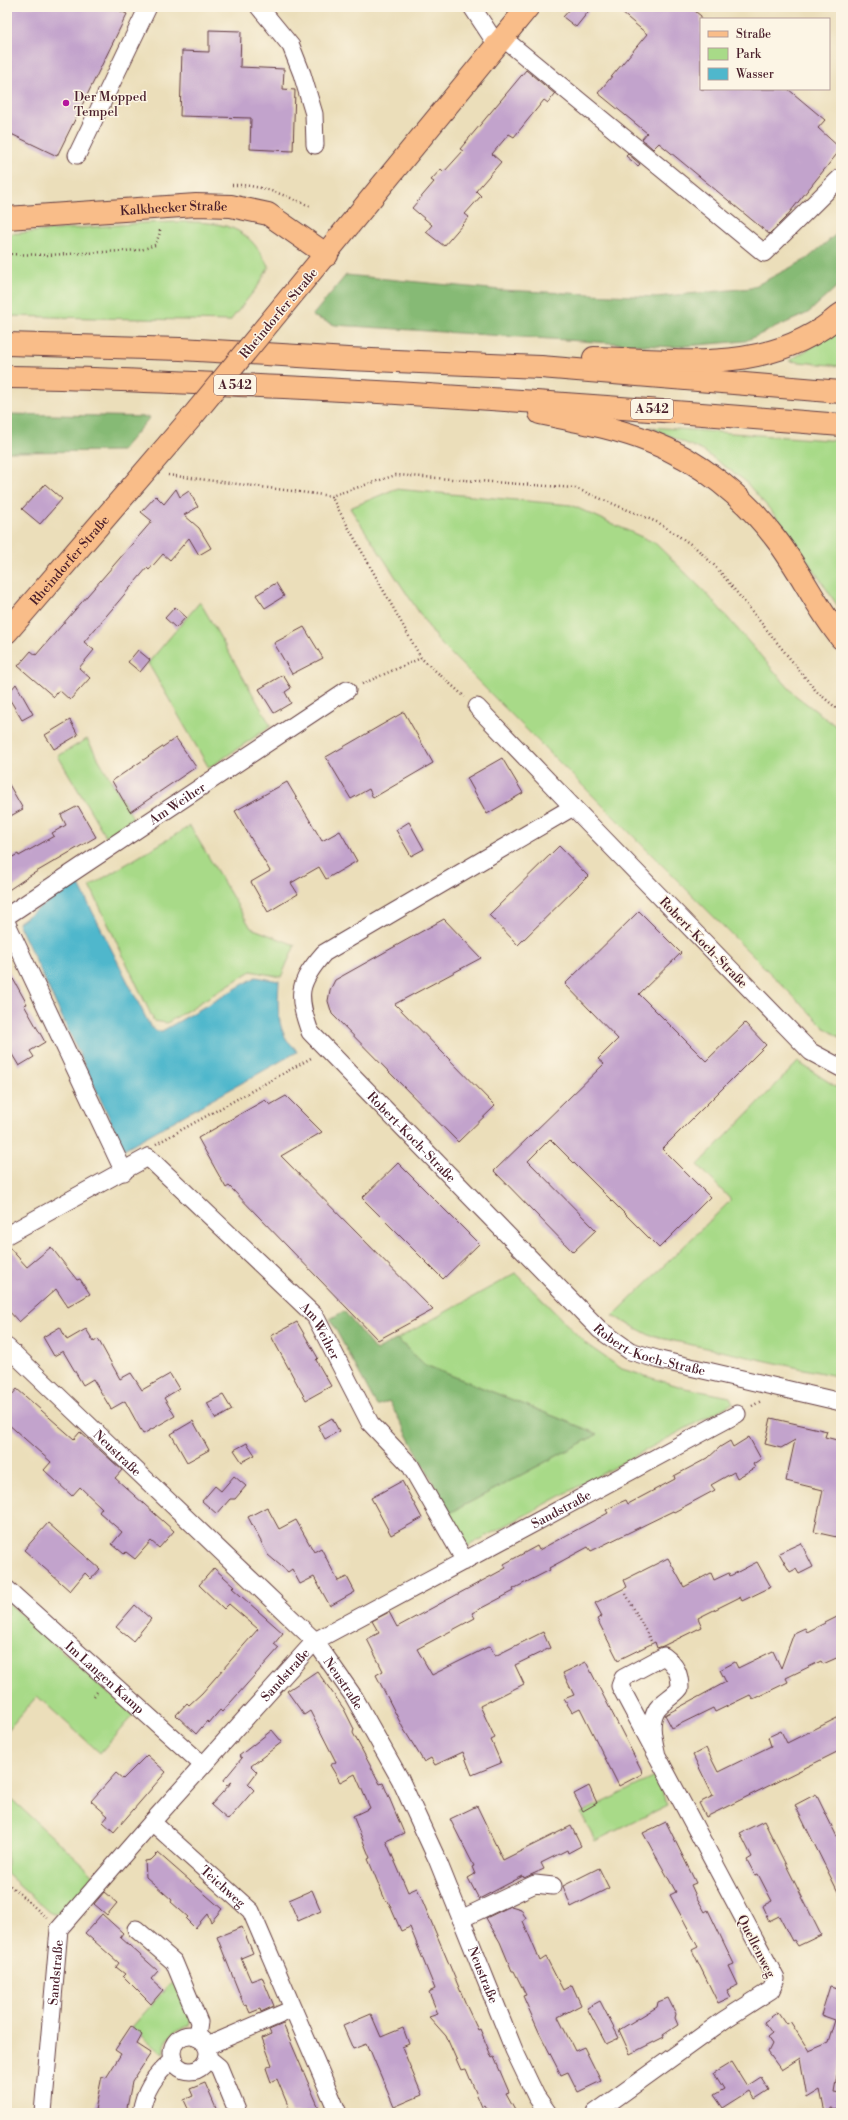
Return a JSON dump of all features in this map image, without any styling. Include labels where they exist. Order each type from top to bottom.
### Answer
[{"type":"main road","name":"Rheindorfer Straße","points":[[7,632],[146,472],[327,254],[528,7]]},
{"type":"main road","name":"Kalkhecker Straße","points":[[7,218],[159,208],[231,206],[268,214],[327,254]]},
{"type":"main road","points":[[541,367],[592,358],[707,362],[750,357],[790,347],[833,321],[841,314]]},
{"type":"main road","points":[[7,344],[181,349],[348,359],[541,367],[841,392]]},
{"type":"main road","name":"A 542","points":[[7,377],[94,378],[462,397],[645,409],[841,425]]},
{"type":"main road","points":[[462,397],[582,422],[652,442],[698,466],[743,502],[777,540],[841,638]]},
{"type":"street","points":[[77,155],[148,7]]},
{"type":"street","points":[[259,7],[291,46],[302,74],[314,114],[315,145]]},
{"type":"street","points":[[472,7],[500,41],[764,253],[841,177]]},
{"type":"street","name":"Am Weiher","points":[[7,916],[347,690]]},
{"type":"street","name":"Robert-Koch-Straße","points":[[476,707],[811,1052],[841,1068]]},
{"type":"street","name":"Robert-Koch-Straße","points":[[573,807],[324,954],[309,970],[300,991],[302,1010],[310,1032],[600,1330],[630,1351],[660,1360],[841,1402]]},
{"type":"street","points":[[7,924],[124,1172]]},
{"type":"street","points":[[7,1235],[124,1172],[148,1157]]},
{"type":"street","name":"Am Weiher","points":[[148,1157],[314,1316],[370,1424],[410,1465],[465,1561]]},
{"type":"street","name":"Neustraße","points":[[7,1347],[315,1641],[354,1698],[400,1779],[437,1860],[514,2050],[536,2096],[548,2113]]},
{"type":"street","name":"Sandstraße","points":[[43,2113],[59,1929],[152,1822],[315,1641],[737,1414]]},
{"type":"street","name":"Im Langen Kamp","points":[[7,1589],[203,1765]]},
{"type":"street","name":"Quellenweg","points":[[596,2113],[724,2020],[771,1990],[776,1979],[657,1756],[620,1686],[623,1678],[664,1656],[673,1662],[680,1676],[680,1688],[657,1709],[653,1720],[652,1728],[657,1756]]},
{"type":"street","name":"Teichweg","points":[[152,1822],[251,1910],[338,2113]]},
{"type":"street","points":[[461,1919],[535,1884],[553,1886]]},
{"type":"street","points":[[136,1929],[174,1962],[199,2022],[204,2047],[202,2067],[192,2071],[181,2069],[173,2060],[172,2050],[177,2041],[187,2036],[204,2047],[219,2066],[238,2113]]},
{"type":"street","points":[[204,2047],[293,2009]]},
{"type":"street","points":[[141,2113],[142,2104],[159,2071],[173,2060]]},
{"type":"path","points":[[7,254],[48,255],[142,250],[155,245],[160,233],[159,208]]},
{"type":"path","points":[[146,472],[331,496],[396,475],[575,488],[659,523],[695,547],[717,568],[816,691],[841,712]]},
{"type":"path","points":[[331,496],[421,658],[476,707]]},
{"type":"path","points":[[347,690],[421,658]]},
{"type":"path","points":[[148,1157],[150,1148],[159,1141],[326,1050]]},
{"type":"path","points":[[626,1594],[659,1659]]},
{"type":"path","points":[[7,1883],[59,1929]]},
{"type":"green space","points":[[195,222],[222,225],[243,234],[251,241],[258,249],[269,267],[258,286],[230,321],[7,316],[7,234],[144,223]]},
{"type":"green space","points":[[841,230],[841,283],[808,313],[745,341],[673,347],[335,325],[312,316],[346,275],[500,290],[656,297],[751,288],[807,259]]},
{"type":"green space","points":[[841,329],[841,366],[789,361]]},
{"type":"green space","points":[[7,414],[150,417],[121,451],[7,452]]},
{"type":"green space","points":[[650,427],[841,441],[841,611],[786,528],[744,480],[703,451]]},
{"type":"green space","points":[[395,489],[571,505],[655,543],[706,593],[795,695],[841,730],[841,1038],[825,1028],[438,641],[350,508]]},
{"type":"green space","points":[[200,602],[271,726],[209,768],[148,663]]},
{"type":"green space","points":[[87,739],[133,818],[106,837],[58,756]]},
{"type":"green space","points":[[190,826],[251,928],[295,945],[281,977],[251,971],[167,1023],[154,1021],[90,886]]},
{"type":"green space","points":[[798,1062],[841,1090],[841,1377],[651,1336],[613,1316],[731,1200],[698,1165]]},
{"type":"green space","points":[[516,1273],[586,1344],[622,1369],[685,1388],[730,1397],[733,1403],[468,1546],[450,1513],[598,1434],[425,1365],[397,1339]]},
{"type":"green space","points":[[344,1311],[376,1351],[397,1339],[425,1365],[598,1434],[450,1513],[389,1401],[377,1406],[330,1319]]},
{"type":"green space","points":[[7,1602],[133,1715],[100,1753],[37,1696],[7,1731]]},
{"type":"green space","points":[[654,1777],[668,1805],[595,1841],[581,1813]]},
{"type":"green space","points":[[7,1795],[96,1877],[66,1912],[52,1914],[7,1874]]},
{"type":"green space","points":[[176,1982],[191,2019],[189,2026],[179,2029],[171,2035],[166,2043],[163,2054],[132,2027],[169,1985]]},
{"type":"water","points":[[77,881],[150,1026],[156,1031],[162,1031],[256,977],[279,981],[279,1019],[283,1033],[297,1052],[124,1149],[18,923]]},
{"type":"building","points":[[7,7],[112,7],[127,14],[57,156],[7,132]]},
{"type":"building","points":[[572,7],[592,7],[576,27],[563,17]]},
{"type":"building","points":[[615,7],[690,7],[701,16],[700,90],[789,90],[825,120],[818,128],[841,149],[786,217],[769,234],[659,143],[653,149],[642,139],[647,133],[598,93],[647,34]]},
{"type":"building","points":[[209,30],[241,31],[240,67],[284,69],[283,89],[295,90],[293,151],[250,149],[251,118],[180,116],[182,51],[209,52]]},
{"type":"building","points":[[526,70],[555,94],[548,103],[544,100],[514,137],[509,134],[492,154],[501,162],[476,191],[481,196],[465,214],[469,217],[444,246],[426,232],[432,225],[412,208],[434,182],[431,180],[441,169],[444,172],[463,151],[460,149]]},
{"type":"building","points":[[628,154],[640,164],[638,166],[626,156]]},
{"type":"building","points":[[45,484],[62,499],[40,524],[22,509]]},
{"type":"building","points":[[176,489],[180,497],[189,491],[198,507],[184,515],[199,528],[211,548],[199,555],[189,538],[170,560],[163,554],[149,570],[147,568],[84,642],[94,650],[79,668],[90,678],[70,700],[59,690],[54,697],[18,666],[31,651],[36,655],[152,521],[141,512],[156,496],[164,504]]},
{"type":"building","points":[[276,583],[284,596],[265,608],[256,595]]},
{"type":"building","points":[[175,607],[186,617],[176,628],[165,618]]},
{"type":"building","points":[[304,627],[323,658],[292,674],[274,643]]},
{"type":"building","points":[[138,650],[150,660],[140,672],[128,662]]},
{"type":"building","points":[[283,675],[291,688],[285,692],[291,703],[274,713],[259,689]]},
{"type":"building","points":[[16,684],[33,714],[22,720],[7,695]]},
{"type":"building","points":[[404,712],[433,763],[373,798],[369,789],[351,799],[326,757]]},
{"type":"building","points":[[70,720],[78,735],[54,749],[45,735]]},
{"type":"building","points":[[176,738],[196,767],[130,812],[112,781]]},
{"type":"building","points":[[502,758],[523,793],[487,814],[467,778]]},
{"type":"building","points":[[7,781],[23,809],[7,818]]},
{"type":"building","points":[[287,782],[322,841],[340,831],[357,861],[326,879],[319,867],[291,883],[298,894],[268,912],[251,882],[270,871],[235,811]]},
{"type":"building","points":[[78,806],[96,837],[31,875],[7,891],[7,860],[18,854],[19,856],[54,836],[52,833],[66,825],[61,815]]},
{"type":"building","points":[[409,822],[424,849],[411,856],[396,830]]},
{"type":"building","points":[[559,846],[588,876],[518,945],[489,915]]},
{"type":"building","points":[[639,911],[681,953],[639,994],[706,1061],[745,1023],[766,1045],[662,1149],[710,1197],[659,1248],[550,1139],[528,1161],[596,1230],[573,1252],[494,1171],[604,1064],[598,1059],[618,1039],[565,984]]},
{"type":"building","points":[[444,919],[481,958],[395,1004],[495,1106],[458,1142],[332,1014],[328,1001],[330,990],[335,980]]},
{"type":"building","points":[[7,968],[27,1004],[24,1005],[45,1042],[30,1051],[34,1057],[19,1066],[7,1046]]},
{"type":"building","points":[[286,1096],[322,1132],[281,1156],[433,1310],[378,1340],[229,1186],[226,1188],[198,1138],[265,1100],[270,1105]]},
{"type":"building","points":[[398,1163],[479,1244],[443,1279],[362,1198]]},
{"type":"building","points":[[7,1245],[27,1267],[51,1247],[77,1280],[80,1279],[90,1294],[68,1307],[56,1289],[19,1322],[7,1309]]},
{"type":"building","points":[[297,1322],[318,1358],[316,1360],[331,1386],[306,1400],[271,1336]]},
{"type":"building","points":[[60,1327],[67,1340],[86,1329],[94,1342],[98,1339],[120,1379],[131,1373],[142,1390],[170,1374],[179,1389],[164,1398],[175,1416],[143,1434],[125,1401],[111,1409],[93,1379],[83,1385],[63,1351],[54,1356],[43,1337]]},
{"type":"building","points":[[17,1389],[74,1439],[80,1432],[122,1470],[115,1478],[174,1531],[159,1548],[151,1541],[135,1559],[126,1552],[124,1554],[112,1544],[122,1532],[99,1512],[102,1508],[80,1487],[72,1496],[44,1470],[51,1462],[7,1423],[7,1401]]},
{"type":"building","points":[[223,1395],[232,1410],[216,1419],[207,1403]]},
{"type":"building","points":[[332,1418],[339,1431],[325,1439],[318,1426]]},
{"type":"building","points":[[771,1418],[827,1431],[825,1437],[841,1441],[841,1538],[814,1532],[823,1490],[786,1481],[795,1440],[781,1448],[765,1444]]},
{"type":"building","points":[[193,1421],[209,1450],[187,1462],[171,1434]]},
{"type":"building","points":[[749,1437],[761,1459],[753,1464],[755,1468],[737,1478],[734,1472],[711,1485],[715,1490],[674,1512],[673,1511],[591,1551],[588,1547],[549,1568],[550,1570],[513,1589],[514,1591],[472,1613],[475,1618],[417,1649],[432,1675],[490,1646],[495,1656],[543,1632],[550,1648],[515,1665],[524,1684],[480,1706],[495,1738],[491,1740],[501,1763],[472,1775],[463,1752],[435,1765],[431,1758],[424,1762],[403,1728],[376,1675],[383,1671],[367,1639],[379,1633],[372,1621],[389,1612],[397,1627],[506,1568],[504,1564],[537,1546],[539,1550],[608,1513],[606,1510],[619,1503],[626,1500],[628,1504],[675,1479],[674,1476],[708,1458],[720,1447],[730,1441],[733,1447]]},
{"type":"building","points":[[247,1443],[255,1455],[242,1462],[234,1450]]},
{"type":"building","points":[[234,1476],[246,1486],[235,1499],[230,1499],[217,1514],[202,1501],[215,1486],[221,1491]]},
{"type":"building","points":[[402,1481],[422,1518],[391,1535],[371,1498]]},
{"type":"building","points":[[267,1507],[279,1529],[296,1520],[314,1552],[321,1548],[338,1581],[347,1577],[355,1592],[330,1606],[314,1577],[300,1584],[292,1569],[288,1572],[268,1555],[248,1517]]},
{"type":"building","points":[[48,1523],[100,1569],[91,1579],[85,1573],[70,1591],[24,1550]]},
{"type":"building","points":[[801,1543],[813,1567],[799,1574],[796,1569],[790,1572],[779,1553]]},
{"type":"building","points":[[668,1558],[684,1587],[711,1573],[714,1580],[729,1573],[730,1576],[757,1562],[771,1587],[742,1601],[740,1597],[698,1618],[702,1627],[663,1646],[657,1648],[655,1642],[618,1660],[597,1619],[602,1616],[595,1603],[627,1587],[624,1580]]},
{"type":"building","points":[[214,1568],[234,1586],[232,1588],[283,1633],[274,1644],[279,1648],[222,1712],[220,1710],[209,1723],[207,1721],[196,1734],[176,1715],[187,1703],[189,1705],[202,1693],[258,1629],[229,1604],[224,1609],[199,1585]]},
{"type":"building","points":[[135,1605],[151,1619],[133,1641],[116,1627]]},
{"type":"building","points":[[841,1615],[841,1656],[823,1664],[821,1661],[786,1678],[788,1682],[753,1699],[750,1695],[715,1712],[713,1708],[672,1728],[665,1715],[726,1682],[720,1670],[735,1662],[738,1668],[773,1651],[781,1668],[794,1633],[805,1628],[807,1632]]},
{"type":"building","points":[[586,1662],[641,1769],[642,1774],[619,1786],[580,1708],[572,1712],[564,1699],[574,1695],[563,1673]]},
{"type":"building","points":[[317,1671],[344,1709],[354,1729],[353,1733],[380,1784],[383,1783],[404,1833],[386,1841],[408,1892],[417,1888],[468,2009],[478,2030],[480,2029],[492,2058],[494,2057],[509,2092],[506,2093],[517,2113],[490,2113],[485,2105],[482,2107],[466,2069],[461,2070],[446,2036],[429,2017],[438,2014],[429,1992],[435,1989],[410,1927],[401,1931],[388,1901],[386,1902],[368,1859],[370,1858],[353,1816],[370,1808],[355,1774],[340,1782],[330,1765],[336,1762],[310,1711],[304,1715],[287,1691]]},
{"type":"building","points":[[841,1716],[841,1750],[706,1817],[699,1803],[713,1796],[693,1755],[706,1748],[718,1772],[771,1746],[768,1737],[781,1731],[787,1743]]},
{"type":"building","points":[[272,1730],[282,1742],[251,1766],[257,1772],[248,1784],[254,1790],[228,1820],[211,1805],[232,1782],[227,1785],[223,1781],[242,1758],[239,1756]]},
{"type":"building","points":[[147,1755],[166,1772],[114,1832],[103,1822],[108,1816],[91,1801],[116,1773],[123,1779]]},
{"type":"building","points":[[589,1786],[597,1803],[583,1811],[574,1794]]},
{"type":"building","points":[[816,1794],[841,1845],[841,1898],[795,1805]]},
{"type":"building","points":[[477,1806],[503,1860],[571,1826],[581,1846],[568,1853],[567,1850],[541,1863],[544,1869],[524,1878],[523,1876],[479,1899],[468,1878],[475,1874],[472,1867],[474,1866],[450,1819]]},
{"type":"building","points":[[764,1821],[821,1935],[798,1946],[794,1940],[792,1941],[779,1916],[769,1921],[762,1906],[772,1901],[758,1874],[755,1875],[747,1860],[752,1857],[740,1833]]},
{"type":"building","points":[[666,1822],[696,1883],[691,1885],[697,1898],[705,1912],[708,1910],[734,1964],[729,1966],[738,1985],[727,1990],[731,1997],[718,2003],[692,1950],[698,1947],[670,1895],[676,1892],[643,1833]]},
{"type":"building","points":[[158,1853],[222,1909],[211,1922],[207,1914],[195,1928],[186,1919],[188,1917],[171,1902],[172,1900],[146,1877],[145,1861],[151,1860]]},
{"type":"building","points":[[599,1868],[609,1888],[571,1907],[563,1886]]},
{"type":"building","points":[[312,1890],[321,1911],[298,1921],[289,1900]]},
{"type":"building","points":[[104,1892],[117,1903],[107,1915],[94,1904]]},
{"type":"building","points":[[511,1906],[521,1909],[526,1919],[523,1921],[540,1961],[546,1957],[563,1990],[572,1985],[581,2005],[558,2017],[575,2051],[584,2047],[601,2081],[578,2092],[568,2072],[561,2075],[523,1996],[526,1995],[514,1971],[512,1971],[500,1942],[486,1918]]},
{"type":"building","points":[[102,1914],[123,1933],[120,1937],[158,1971],[151,1979],[163,1990],[151,2004],[123,1976],[125,1974],[116,1967],[119,1963],[85,1933]]},
{"type":"building","points":[[242,1927],[253,1953],[241,1958],[251,1981],[262,1977],[274,2006],[261,2012],[260,2009],[250,2013],[246,2004],[244,2005],[217,1937]]},
{"type":"building","points":[[830,1986],[841,1989],[841,2053],[834,2093],[840,2094],[837,2109],[831,2108],[830,2113],[825,2113],[820,2090],[807,2098],[800,2058],[781,2070],[768,2052],[772,2044],[767,2037],[772,2033],[764,2022],[778,2012],[786,2024],[790,2021],[809,2051],[828,2043],[835,2020],[821,2015]]},
{"type":"building","points":[[668,1998],[676,2014],[675,2018],[678,2025],[663,2035],[664,2037],[630,2054],[619,2030],[657,2007],[658,2002]]},
{"type":"building","points":[[600,2001],[619,2038],[606,2044],[587,2008]]},
{"type":"building","points":[[371,2014],[381,2037],[403,2028],[409,2044],[402,2047],[422,2095],[394,2107],[370,2050],[369,2051],[366,2044],[353,2049],[343,2026]]},
{"type":"building","points":[[283,2024],[319,2108],[314,2110],[315,2113],[291,2113],[277,2079],[271,2082],[266,2068],[272,2065],[262,2038],[271,2034],[269,2030]]},
{"type":"building","points":[[131,2026],[142,2035],[137,2044],[151,2053],[132,2082],[126,2113],[101,2113],[102,2111],[95,2110],[102,2076],[106,2078],[121,2054],[115,2050]]},
{"type":"building","points":[[732,2062],[747,2086],[761,2077],[769,2090],[755,2099],[750,2091],[723,2108],[714,2095],[724,2089],[714,2073]]},
{"type":"building","points":[[205,2083],[218,2113],[190,2113],[184,2100],[193,2096],[190,2089]]},
{"type":"place","name":"Der Mopped Tempel","points":[[66,103]]}]
